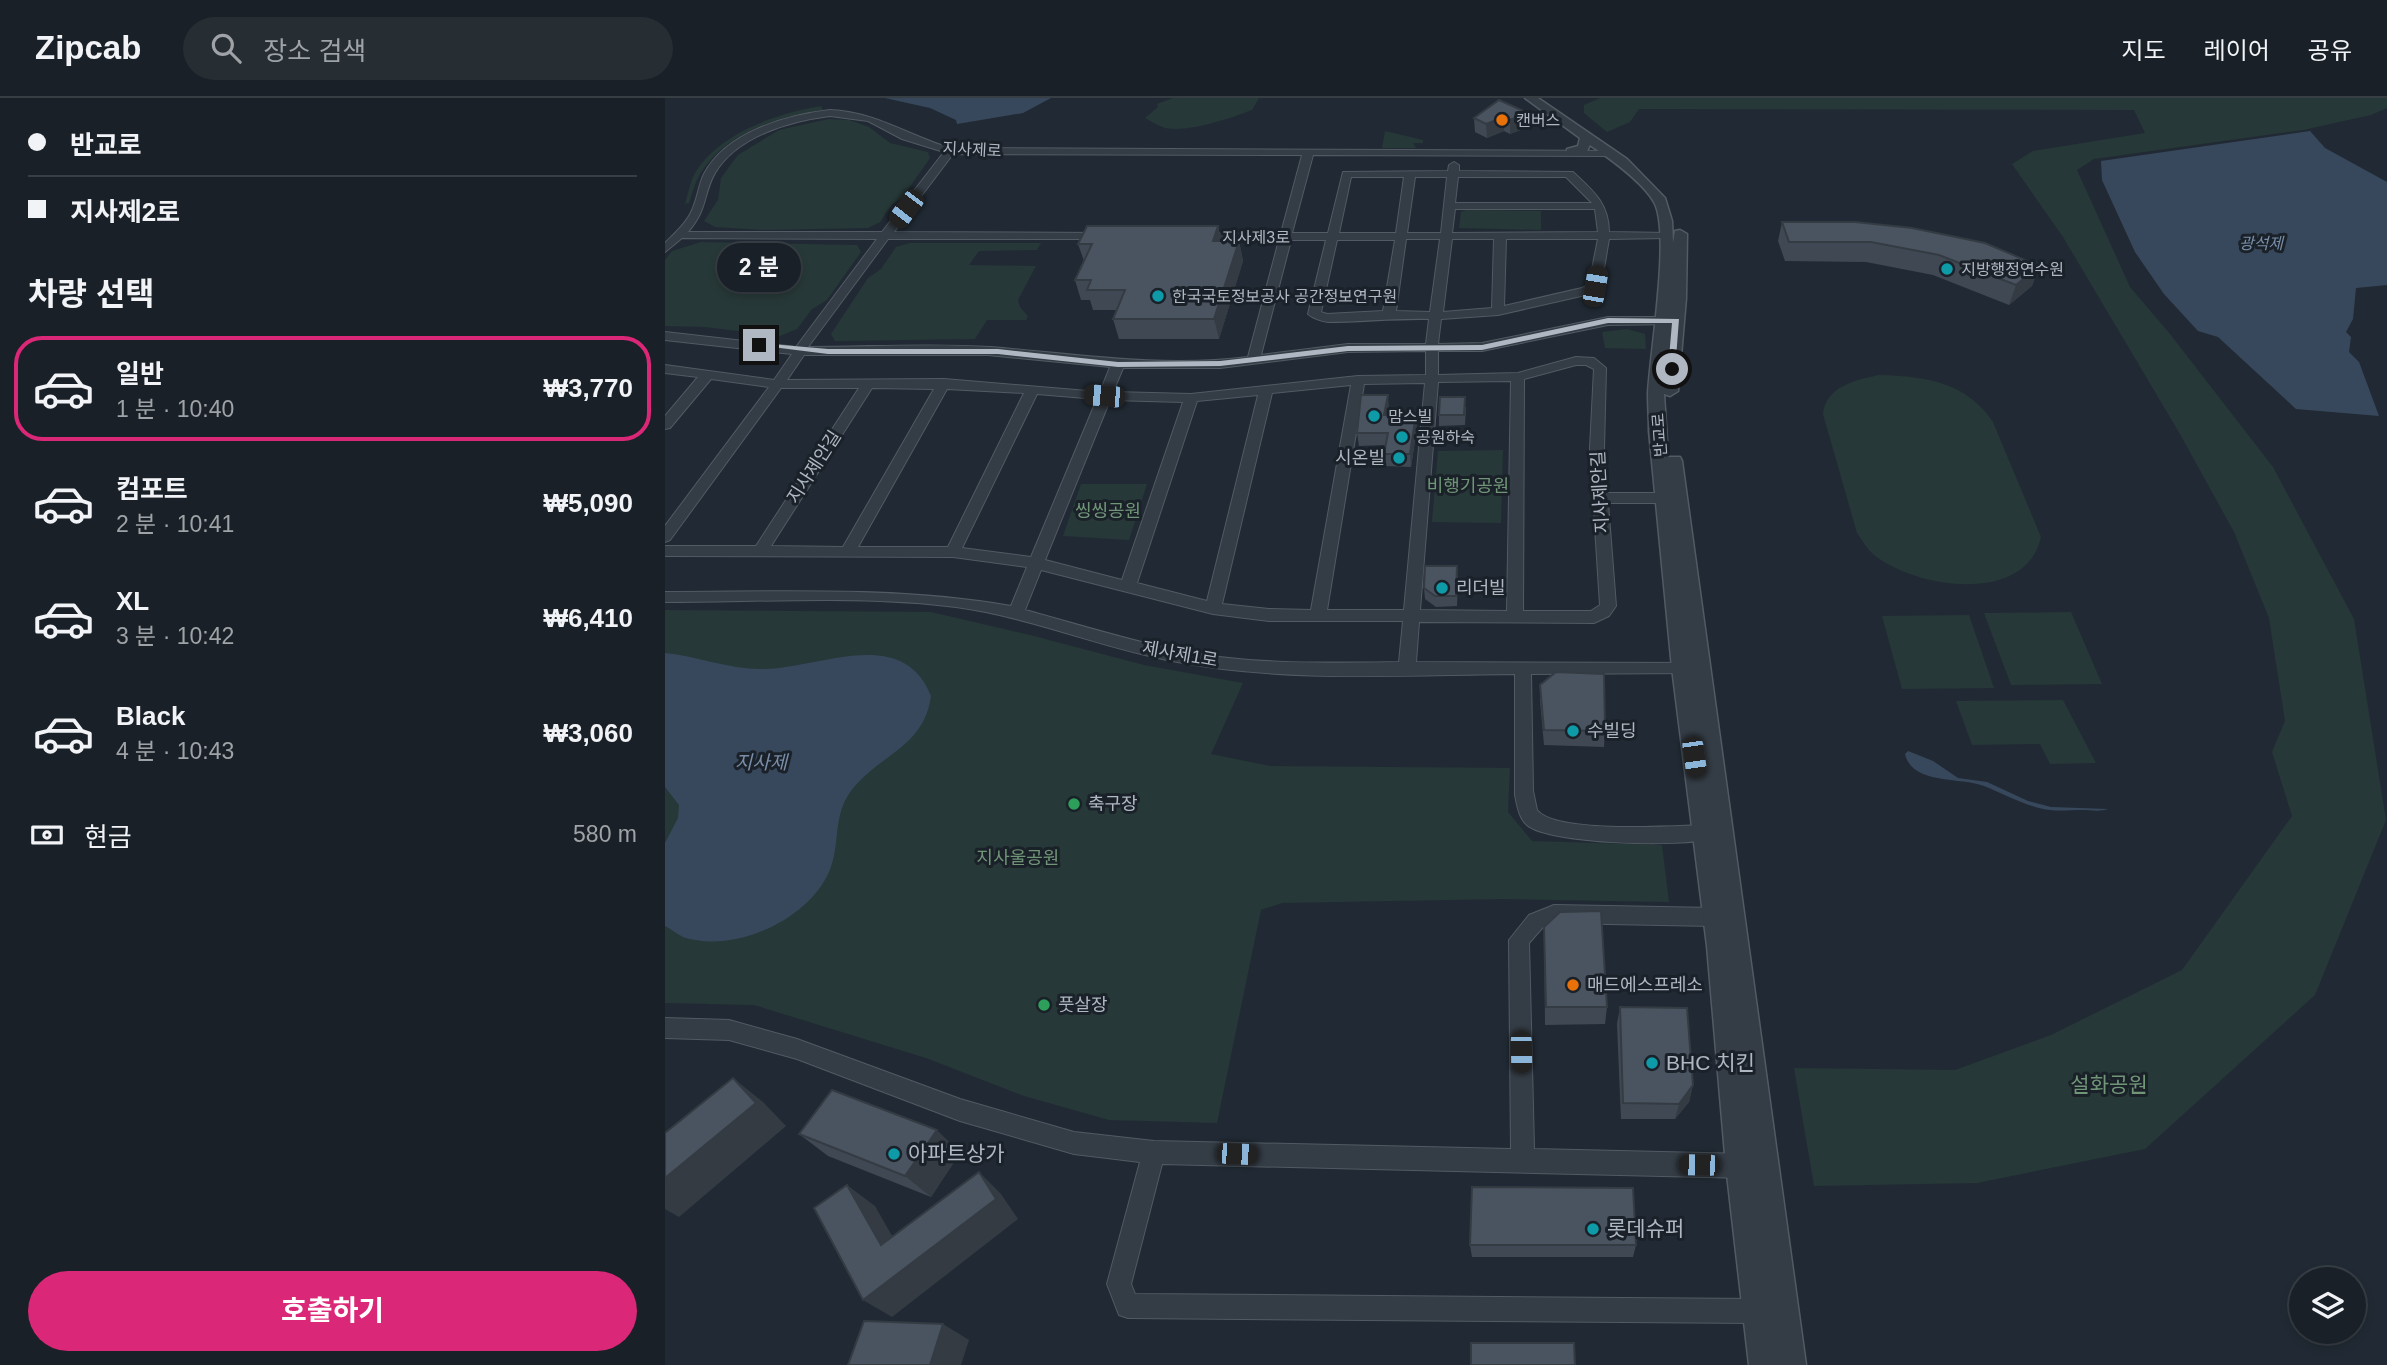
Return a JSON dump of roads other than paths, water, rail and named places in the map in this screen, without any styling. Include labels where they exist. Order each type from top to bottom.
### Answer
[{"type":"street","name":"반교로","points":[[1531,98],[1611,153],[1638,175],[1660,201],[1666,236],[1671,434],[1691,668]]},
{"type":"street","name":"반교로","points":[[1555,101],[1651,176],[1673,202],[1679,222],[1681,254],[1656,394],[1664,498],[1691,668]]},
{"type":"street","name":"지사제로","points":[[665,249],[698,210],[707,176],[746,140],[779,124],[825,115],[848,114],[872,119],[921,144],[950,150],[1611,153]]},
{"type":"street","points":[[1571,152],[1583,148],[1587,135]]},
{"type":"street","points":[[665,537],[801,351],[806,339],[950,150]]},
{"type":"street","points":[[1253,360],[1308,153]]},
{"type":"street","points":[[1407,669],[1432,379],[1432,338],[1447,236],[1454,153]]},
{"type":"street","points":[[1570,171],[1595,198],[1604,220],[1604,236],[1595,286],[1498,311],[1458,316],[1389,314],[1326,318],[1314,314],[1347,174],[1453,174],[1570,171]]},
{"type":"street","points":[[1389,314],[1410,174]]},
{"type":"street","points":[[1450,205],[1599,206]]},
{"type":"street","points":[[678,235],[1121,236]]},
{"type":"street","name":"지사제3로","points":[[1177,236],[1666,236]]},
{"type":"street","points":[[1498,311],[1500,236]]},
{"type":"street","points":[[665,336],[710,338],[801,351],[988,351],[1118,364],[1208,364],[1348,348],[1482,347],[1608,321],[1668,320]]},
{"type":"street","name":"지사제안길","points":[[665,369],[777,384],[944,383],[1104,396],[1191,398],[1357,380],[1518,377],[1576,361],[1589,361],[1600,368],[1597,448],[1608,606],[1594,617],[1269,615],[1213,608],[1035,563],[953,552],[665,551]]},
{"type":"street","points":[[1016,613],[1118,364]]},
{"type":"street","points":[[665,425],[707,375]]},
{"type":"street","points":[[1515,615],[1518,377]]},
{"type":"street","points":[[1318,616],[1357,380]]},
{"type":"street","points":[[849,550],[944,383]]},
{"type":"street","name":"지사제안길","points":[[761,550],[868,384]]},
{"type":"street","points":[[953,552],[1032,390]]},
{"type":"street","points":[[1213,608],[1266,390]]},
{"type":"street","points":[[1128,586],[1191,398]]},
{"type":"street","points":[[1600,498],[1664,498]]},
{"type":"street","name":"제사제1로","points":[[665,597],[903,597],[956,602],[1016,613],[1171,655],[1302,669],[1691,668]]},
{"type":"street","points":[[1691,668],[1714,917],[1752,1166],[1791,1365]]},
{"type":"street","points":[[1691,668],[1752,1166],[1757,1311],[1764,1365]]},
{"type":"street","points":[[1523,669],[1524,792],[1527,810],[1534,821],[1558,831],[1705,833]]},
{"type":"street","points":[[1523,1162],[1519,940],[1536,921],[1554,914],[1714,917]]},
{"type":"street","points":[[665,1028],[729,1030],[797,1049],[960,1110],[1074,1143],[1154,1152],[1752,1166]]},
{"type":"street","points":[[1154,1152],[1119,1284],[1128,1306],[1757,1311]]},
{"type":"water","points":[[885,98],[1051,98],[1023,113],[957,124],[956,120],[930,108]]},
{"type":"water","name":"광석제","points":[[2310,131],[2325,148],[2387,182],[2387,285],[2356,288],[2353,319],[2346,332],[2351,337],[2349,352],[2359,362],[2379,416],[2296,409],[2218,337],[2198,331],[2164,294],[2135,252],[2102,180],[2101,161]]},
{"type":"water","name":"지사제","points":[[665,653],[761,669],[856,656],[879,656],[900,661],[918,674],[931,696],[927,713],[910,739],[862,778],[845,801],[839,820],[833,862],[819,889],[805,905],[787,918],[746,937],[703,941],[683,937],[665,926],[665,843],[678,818],[679,805],[665,787]]},
{"type":"water","points":[[1908,751],[1933,761],[1958,778],[1987,782],[2028,801],[2051,807],[2108,809],[2099,811],[2039,808],[1984,786],[1917,771],[1909,764],[1905,754]]},
{"type":"place","name":"캔버스","points":[[1502,120]]},
{"type":"place","name":"지방행정연수원","points":[[1947,269]]},
{"type":"place","name":"한국국토정보공사 공간정보연구원","points":[[1158,296]]},
{"type":"place","name":"맘스빌","points":[[1374,416]]},
{"type":"place","name":"공원하숙","points":[[1402,437]]},
{"type":"place","name":"시온빌","points":[[1399,458]]},
{"type":"place","name":"리더빌","points":[[1442,588]]},
{"type":"place","name":"수빌딩","points":[[1573,731]]},
{"type":"place","name":"축구장","points":[[1074,804]]},
{"type":"place","name":"매드에스프레소","points":[[1573,985]]},
{"type":"place","name":"풋살장","points":[[1044,1005]]},
{"type":"place","name":"BHC 치킨","points":[[1652,1063]]},
{"type":"place","name":"아파트상가","points":[[894,1154]]},
{"type":"place","name":"롯데슈퍼","points":[[1593,1229]]},
{"type":"park label","name":"비행기공원","points":[[1468,486]]},
{"type":"park label","name":"씽씽공원","points":[[1108,511]]},
{"type":"park label","name":"지사울공원","points":[[1018,858]]},
{"type":"park label","name":"설화공원","points":[[2109,1085]]}]
